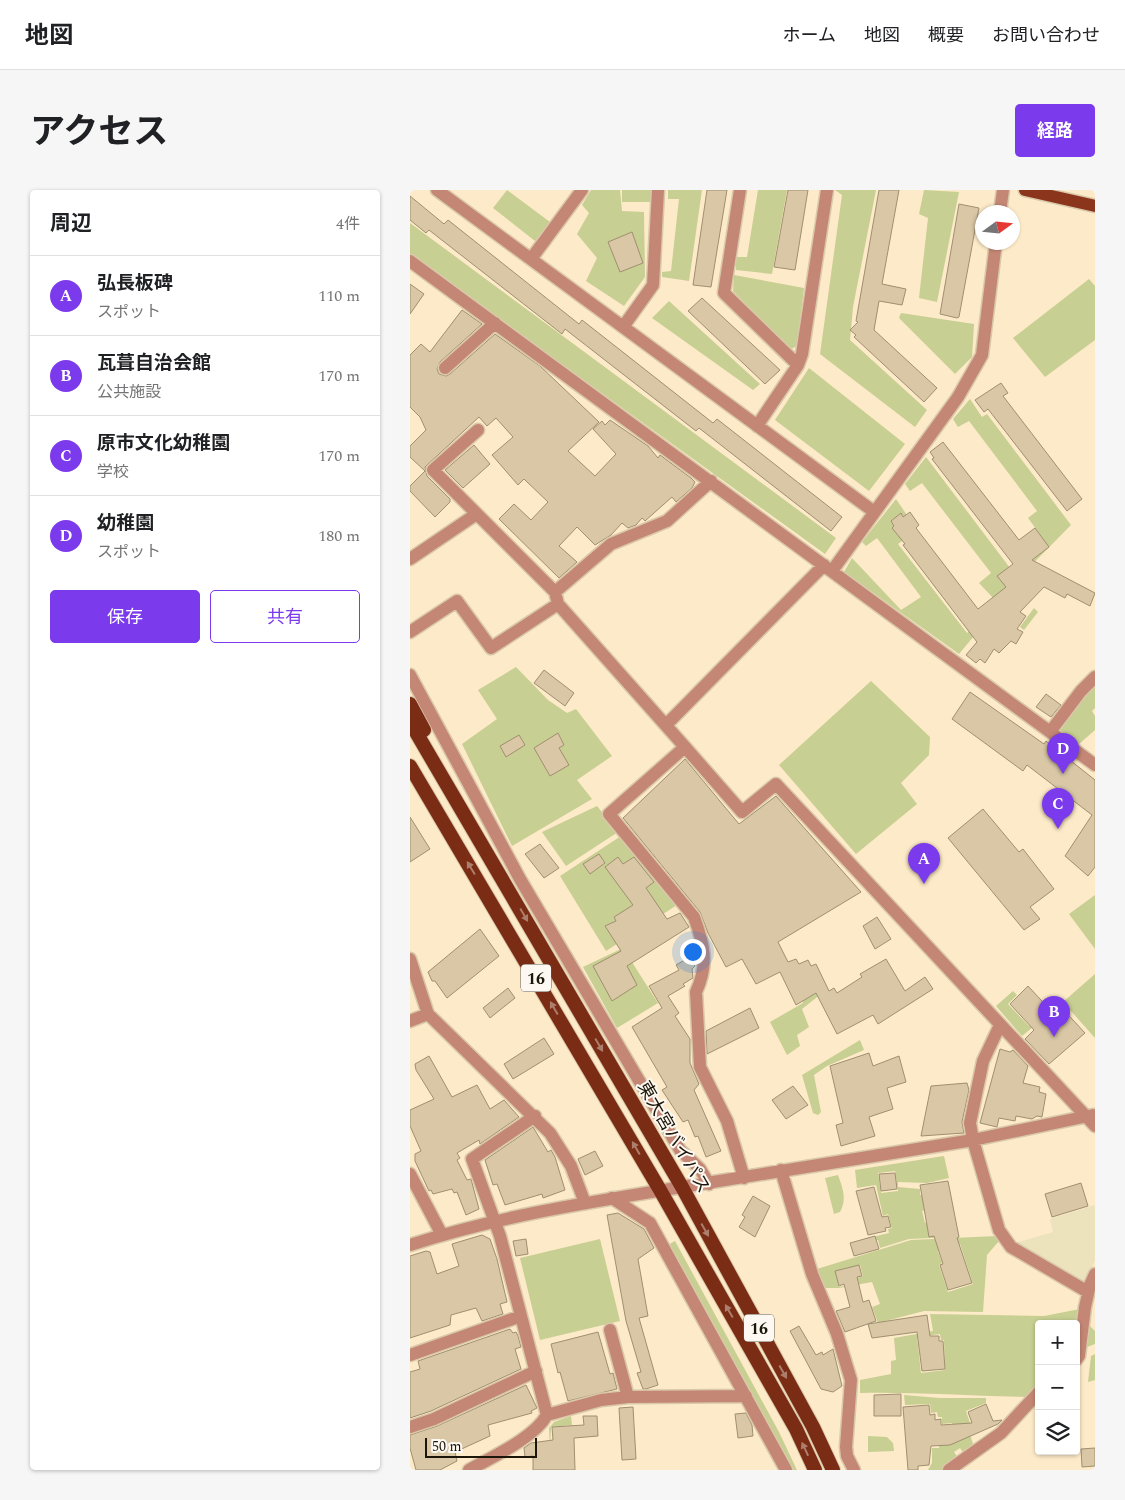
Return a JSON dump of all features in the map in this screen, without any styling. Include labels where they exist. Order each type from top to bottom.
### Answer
[{"type":"highway","name":"東大宮バイパス","points":[[410,704],[472,828]]},
{"type":"highway","name":"東大宮バイパス","points":[[410,722],[682,1187],[813,1427],[834,1470]]},
{"type":"highway","name":"16","points":[[410,766],[660,1190],[796,1429],[815,1470]]},
{"type":"highway","name":"16","points":[[410,779],[454,838]]},
{"type":"main road","points":[[1025,190],[1095,206]]},
{"type":"street","points":[[437,190],[874,511]]},
{"type":"street","points":[[531,259],[582,190]]},
{"type":"street","points":[[623,327],[653,284],[658,190]]},
{"type":"street","points":[[740,190],[724,293],[798,365]]},
{"type":"street","points":[[757,426],[798,365],[802,354],[826,190]]},
{"type":"street","points":[[1001,205],[1003,190]]},
{"type":"street","points":[[666,725],[828,568],[874,511],[958,397],[982,355],[995,250]]},
{"type":"street","points":[[410,261],[1095,765]]},
{"type":"street","points":[[444,368],[494,323]]},
{"type":"street","points":[[478,430],[432,470],[557,598],[742,812],[776,784],[1000,1025],[1092,1119]]},
{"type":"street","points":[[410,632],[457,601],[491,648],[557,598],[611,544],[667,521],[711,481]]},
{"type":"street","points":[[410,559],[475,515]]},
{"type":"street","points":[[410,675],[525,887],[680,1150],[700,1169],[709,1184]]},
{"type":"street","points":[[1050,732],[1081,691],[1095,677]]},
{"type":"street","points":[[685,746],[609,814],[694,917],[702,938],[705,950],[700,982],[696,992],[700,1067],[727,1121],[744,1178]]},
{"type":"street","points":[[410,959],[428,1014],[535,1116],[562,1150],[571,1166],[584,1203]]},
{"type":"street","points":[[410,1021],[428,1014]]},
{"type":"street","points":[[1000,1025],[983,1061],[970,1123],[973,1140],[999,1230],[1004,1239],[1023,1255],[1088,1292]]},
{"type":"street","points":[[535,1116],[472,1159],[494,1221],[547,1415]]},
{"type":"street","points":[[410,1245],[442,1234],[494,1221],[584,1203],[709,1184],[781,1170],[1092,1119]]},
{"type":"street","points":[[781,1170],[812,1274],[837,1334],[851,1380],[852,1391],[846,1447],[847,1456],[854,1470]]},
{"type":"street","points":[[410,1174],[442,1234]]},
{"type":"street","points":[[612,1198],[650,1223],[786,1470]]},
{"type":"street","points":[[1080,1349],[1088,1292],[1095,1274]]},
{"type":"street","points":[[410,1355],[521,1316]]},
{"type":"street","points":[[610,1330],[628,1397]]},
{"type":"street","points":[[410,1427],[434,1419],[536,1371]]},
{"type":"street","points":[[469,1470],[507,1448],[541,1424],[547,1415],[601,1400],[628,1397],[746,1396]]},
{"type":"street","points":[[949,1470],[1001,1433],[1035,1396]]},
{"type":"green space","points":[[507,190],[550,222],[535,241],[493,208]]},
{"type":"green space","points":[[591,190],[620,190],[622,211],[644,212],[645,277],[624,306],[586,281],[597,258],[577,234],[589,213],[582,205]]},
{"type":"green space","points":[[622,190],[652,190],[652,202],[622,202]]},
{"type":"green space","points":[[668,190],[702,190],[689,281],[662,277],[662,272],[671,271],[679,199],[668,199]]},
{"type":"green space","points":[[758,190],[787,190],[772,274],[736,270],[736,257],[747,257]]},
{"type":"green space","points":[[835,190],[876,190],[853,307],[850,340],[927,410],[915,427],[820,354],[842,195]]},
{"type":"green space","points":[[924,190],[959,192],[937,302],[919,298],[928,218],[919,214]]},
{"type":"green space","points":[[410,223],[836,538],[825,554],[410,255]]},
{"type":"green space","points":[[734,275],[804,288],[797,346],[789,350],[733,291]]},
{"type":"green space","points":[[1089,279],[1095,286],[1095,340],[1045,377],[1013,338]]},
{"type":"green space","points":[[669,301],[760,384],[753,390],[652,318]]},
{"type":"green space","points":[[901,313],[974,324],[972,357],[955,374],[899,318]]},
{"type":"green space","points":[[809,368],[905,444],[869,491],[775,420]]},
{"type":"green space","points":[[970,399],[982,417],[987,414],[1071,525],[1005,592],[993,613],[959,654],[844,572],[852,558],[901,610],[921,597],[877,538],[866,546],[862,542],[896,499],[917,530],[898,544],[967,633],[986,617],[995,600],[979,583],[991,573],[922,483],[910,491],[905,484],[926,457],[1010,568],[1044,540],[1028,518],[1037,511],[969,421],[958,427],[953,419]]},
{"type":"green space","points":[[1034,608],[1038,612],[1024,630],[1020,627]]},
{"type":"green space","points":[[516,667],[548,700],[567,713],[576,709],[612,756],[577,780],[592,799],[512,846],[462,744],[497,719],[478,690]]},
{"type":"green space","points":[[871,681],[930,737],[929,755],[901,783],[917,804],[856,854],[779,765]]},
{"type":"green space","points":[[1095,683],[1095,708],[1092,711],[1095,716],[1095,730],[1079,744],[1061,733],[1060,727]]},
{"type":"green space","points":[[597,806],[618,832],[566,866],[542,832]]},
{"type":"green space","points":[[621,836],[677,905],[606,951],[560,876]]},
{"type":"green space","points":[[1095,895],[1095,949],[1069,914]]},
{"type":"green space","points":[[623,948],[658,1003],[617,1028],[583,967]]},
{"type":"green space","points":[[1095,974],[1095,1038],[1063,1002]]},
{"type":"green space","points":[[800,990],[826,990],[802,1009],[809,1027],[797,1035],[800,1046],[787,1055],[770,1022],[803,1003]]},
{"type":"green space","points":[[1013,991],[1017,995],[1008,1004],[1029,1026],[1055,1001],[1060,1005],[1022,1036],[996,1006]]},
{"type":"green space","points":[[860,1040],[864,1050],[827,1066],[814,1075],[821,1112],[818,1115],[813,1113],[802,1075]]},
{"type":"green space","points":[[944,1156],[949,1178],[927,1183],[898,1182],[898,1187],[920,1189],[920,1195],[928,1193],[926,1210],[922,1211],[925,1223],[928,1222],[952,1237],[909,1239],[880,1248],[878,1240],[865,1243],[864,1239],[889,1233],[888,1229],[892,1228],[888,1214],[883,1216],[876,1185],[857,1188],[855,1170]],"holes":[[[895,1171],[898,1191],[881,1193],[878,1173]]]},
{"type":"green space","points":[[838,1175],[844,1198],[840,1212],[834,1214],[825,1178]]},
{"type":"green space","points":[[996,1236],[999,1241],[987,1255],[983,1312],[924,1311],[878,1323],[872,1307],[880,1304],[872,1282],[839,1288],[824,1288],[817,1269],[911,1240]],"holes":[[[960,1244],[973,1284],[948,1292],[939,1265],[942,1263],[938,1251]],[[860,1265],[863,1276],[857,1278],[859,1283],[839,1287],[837,1279],[841,1278],[839,1270]]]},
{"type":"green space","points":[[600,1239],[620,1321],[540,1340],[520,1258]]},
{"type":"green space","points":[[675,1241],[779,1432],[797,1470],[791,1470],[668,1245]]},
{"type":"green space","points":[[1080,1309],[1078,1320],[1035,1320],[1035,1388],[1025,1397],[860,1393],[860,1380],[891,1374],[891,1361],[896,1360],[894,1338],[933,1331],[930,1314],[1044,1316]],"holes":[[[940,1334],[941,1340],[944,1340],[945,1370],[921,1373],[917,1337]]]},
{"type":"green space","points":[[1089,1325],[1095,1331],[1095,1344],[1087,1347]]},
{"type":"green space","points":[[1095,1354],[1095,1380],[1088,1382],[1091,1356]]},
{"type":"green space","points":[[904,1395],[940,1398],[986,1398],[986,1403],[966,1411],[971,1426],[968,1427],[973,1444],[964,1454],[960,1448],[954,1452],[958,1458],[944,1470],[928,1470],[932,1463],[932,1448],[939,1448],[939,1443],[953,1436],[952,1423],[942,1424],[942,1417],[938,1417],[937,1412],[931,1413],[930,1404],[905,1405]]},
{"type":"green space","points":[[571,1416],[572,1425],[551,1427],[550,1449],[549,1428],[554,1422]]},
{"type":"green space","points":[[868,1436],[887,1437],[893,1443],[894,1451],[868,1452]]},
{"type":"sand","points":[[1095,1205],[1095,1260],[1087,1280],[1081,1282],[1015,1243],[1053,1232],[1050,1219]]},
{"type":"building","points":[[707,190],[727,190],[711,287],[693,285]]},
{"type":"building","points":[[788,190],[808,190],[795,270],[774,267]]},
{"type":"building","points":[[879,190],[899,190],[882,284],[906,289],[902,305],[879,301],[874,330],[937,388],[924,402],[854,337],[856,335],[850,330],[858,322],[856,321]]},
{"type":"building","points":[[410,196],[444,224],[448,220],[579,324],[582,320],[713,423],[717,419],[842,517],[831,531],[699,428],[696,431],[565,329],[562,334],[429,230],[426,233],[410,220]]},
{"type":"building","points":[[959,204],[975,207],[975,230],[959,317],[940,314]]},
{"type":"building","points":[[632,232],[643,263],[620,272],[608,242]]},
{"type":"building","points":[[410,284],[424,294],[410,314]]},
{"type":"building","points":[[702,298],[780,370],[765,384],[688,311]]},
{"type":"building","points":[[462,310],[482,324],[440,362],[437,369],[439,374],[446,376],[450,374],[495,334],[540,366],[599,422],[568,451],[595,476],[616,454],[593,429],[602,421],[605,425],[610,420],[648,446],[658,458],[660,455],[691,478],[695,482],[692,488],[676,502],[672,497],[645,521],[642,518],[636,525],[628,528],[622,523],[611,535],[595,545],[577,527],[559,546],[577,562],[559,578],[499,519],[514,504],[531,520],[548,502],[524,479],[518,485],[492,455],[513,437],[496,418],[487,426],[479,417],[425,467],[427,476],[450,499],[450,502],[435,517],[410,491],[410,486],[425,471],[410,457],[410,446],[426,430],[420,417],[410,407],[410,355],[421,344],[430,352]]},
{"type":"building","points":[[1001,383],[1008,393],[1003,396],[1082,499],[1067,511],[988,409],[984,412],[975,400]]},
{"type":"building","points":[[943,442],[1019,540],[1035,528],[1049,547],[1032,560],[1095,593],[1090,606],[1067,594],[1065,598],[1044,587],[1020,612],[1026,616],[1017,629],[1023,632],[1016,644],[1011,641],[999,653],[994,649],[985,663],[980,659],[976,663],[966,655],[977,642],[892,528],[894,526],[891,521],[901,513],[903,517],[910,512],[919,525],[916,528],[978,609],[1006,587],[997,576],[1013,564],[932,459],[934,458],[930,452]]},
{"type":"building","points":[[474,445],[490,464],[463,488],[445,470]]},
{"type":"building","points":[[544,670],[574,693],[565,706],[534,683]]},
{"type":"building","points":[[970,692],[1044,744],[1046,741],[1095,780],[1095,867],[1088,876],[1065,856],[1092,815],[1027,765],[1023,771],[952,719]]},
{"type":"building","points":[[1046,694],[1061,705],[1051,717],[1036,707]]},
{"type":"building","points":[[558,733],[564,745],[559,748],[569,765],[550,776],[534,748]]},
{"type":"building","points":[[519,735],[525,745],[506,757],[500,746]]},
{"type":"building","points":[[685,759],[739,824],[776,796],[861,892],[778,942],[788,962],[796,959],[799,964],[808,960],[811,966],[816,964],[829,991],[834,988],[837,993],[862,977],[860,974],[886,959],[905,991],[925,977],[933,989],[878,1024],[873,1015],[837,1034],[816,993],[796,1005],[780,972],[756,984],[742,959],[726,967],[708,933],[700,912],[623,818]]},
{"type":"building","points":[[983,809],[1019,852],[1023,849],[1054,889],[1030,907],[1040,919],[1024,930],[948,838]]},
{"type":"building","points":[[410,817],[430,849],[410,862]]},
{"type":"building","points":[[540,844],[559,868],[544,878],[525,854]]},
{"type":"building","points":[[599,854],[605,863],[590,874],[583,864]]},
{"type":"building","points":[[618,857],[623,864],[634,857],[654,882],[646,888],[667,919],[680,913],[689,927],[627,966],[637,985],[612,1001],[593,966],[621,951],[605,926],[616,921],[614,917],[633,905],[605,867]]},
{"type":"building","points":[[877,917],[891,939],[875,949],[863,926]]},
{"type":"building","points":[[480,929],[499,956],[447,998],[435,981],[432,981],[428,972]]},
{"type":"building","points":[[690,957],[695,966],[692,969],[693,978],[683,984],[685,986],[668,996],[679,1013],[675,1016],[690,1039],[690,1063],[699,1084],[694,1090],[721,1151],[706,1157],[698,1136],[695,1137],[688,1120],[683,1122],[662,1090],[667,1087],[632,1027],[662,1008],[649,986],[679,970],[676,965]]},
{"type":"building","points":[[1028,986],[1053,1013],[1060,1006],[1085,1033],[1049,1064],[1025,1039],[1034,1030],[1010,1004]]},
{"type":"building","points":[[508,988],[515,998],[490,1018],[483,1008]]},
{"type":"building","points":[[750,1008],[759,1028],[707,1054],[706,1031]]},
{"type":"building","points":[[544,1038],[554,1054],[513,1079],[504,1064]]},
{"type":"building","points":[[1000,1049],[1010,1052],[1013,1050],[1028,1066],[1023,1083],[1040,1087],[1039,1092],[1046,1094],[1042,1117],[1037,1116],[1032,1119],[1016,1116],[1015,1121],[999,1118],[997,1127],[980,1123]]},
{"type":"building","points":[[869,1053],[873,1066],[899,1056],[906,1082],[887,1088],[893,1109],[869,1117],[875,1136],[841,1146],[836,1125],[843,1123],[830,1066]]},
{"type":"building","points":[[429,1056],[452,1097],[477,1085],[490,1109],[504,1100],[519,1117],[480,1144],[479,1140],[457,1153],[460,1158],[457,1160],[467,1180],[471,1179],[479,1209],[466,1215],[457,1192],[454,1193],[452,1189],[433,1194],[431,1190],[429,1191],[415,1161],[415,1154],[421,1151],[410,1126],[410,1110],[434,1099],[416,1070],[415,1064]]},
{"type":"building","points":[[967,1083],[969,1090],[962,1122],[964,1133],[921,1136],[931,1086]]},
{"type":"building","points":[[793,1086],[808,1105],[786,1119],[772,1100]]},
{"type":"building","points":[[533,1127],[548,1152],[551,1150],[555,1157],[565,1190],[543,1198],[542,1194],[505,1205],[497,1184],[493,1185],[485,1160]]},
{"type":"building","points":[[595,1151],[603,1166],[585,1175],[578,1159]]},
{"type":"building","points":[[895,1173],[897,1189],[881,1191],[879,1174]]},
{"type":"building","points":[[948,1181],[959,1237],[957,1238],[972,1283],[948,1290],[940,1265],[943,1264],[934,1236],[929,1237],[920,1185]]},
{"type":"building","points":[[1081,1183],[1088,1206],[1052,1217],[1045,1194]]},
{"type":"building","points":[[874,1187],[882,1217],[888,1216],[891,1227],[885,1228],[886,1231],[868,1235],[856,1191]]},
{"type":"building","points":[[753,1196],[770,1206],[755,1237],[739,1227],[745,1217],[742,1215]]},
{"type":"building","points":[[618,1213],[644,1229],[654,1248],[638,1259],[648,1316],[639,1318],[658,1385],[646,1389],[643,1389],[637,1373],[641,1372],[626,1321],[607,1215]]},
{"type":"building","points":[[482,1235],[490,1239],[497,1259],[507,1302],[500,1304],[503,1314],[482,1321],[476,1308],[451,1315],[450,1325],[410,1338],[410,1256],[426,1251],[430,1252],[437,1274],[459,1266],[452,1244]]},
{"type":"building","points":[[875,1236],[879,1249],[854,1256],[850,1243]]},
{"type":"building","points":[[526,1239],[528,1254],[516,1256],[513,1241]]},
{"type":"building","points":[[859,1265],[862,1276],[857,1277],[863,1302],[869,1300],[876,1321],[845,1332],[836,1311],[850,1307],[844,1284],[839,1286],[835,1271]]},
{"type":"building","points":[[927,1315],[930,1336],[939,1336],[939,1341],[943,1341],[945,1369],[922,1371],[917,1332],[872,1338],[868,1324]]},
{"type":"building","points":[[799,1326],[816,1355],[822,1352],[823,1355],[833,1349],[842,1386],[833,1392],[821,1389],[790,1331]]},
{"type":"building","points":[[510,1329],[513,1333],[516,1332],[518,1336],[521,1347],[515,1349],[521,1369],[431,1411],[410,1418],[410,1372],[420,1369],[418,1361]]},
{"type":"building","points":[[598,1332],[610,1374],[613,1373],[617,1389],[568,1401],[560,1372],[558,1373],[551,1344]]},
{"type":"building","points":[[526,1385],[537,1408],[531,1411],[532,1413],[488,1425],[490,1436],[455,1452],[457,1461],[440,1470],[416,1470],[410,1448],[410,1435],[437,1426]]},
{"type":"building","points":[[901,1394],[901,1416],[874,1416],[874,1395]]},
{"type":"building","points":[[986,1404],[993,1421],[1002,1420],[998,1424],[950,1445],[931,1446],[929,1465],[918,1466],[918,1470],[908,1470],[903,1407],[929,1405],[930,1415],[935,1414],[935,1420],[941,1419],[941,1425],[972,1423],[968,1412]]},
{"type":"building","points":[[633,1407],[636,1459],[622,1460],[619,1408]]},
{"type":"building","points":[[746,1413],[752,1425],[753,1436],[738,1438],[735,1414]]},
{"type":"building","points":[[583,1416],[597,1416],[598,1436],[574,1438],[575,1470],[533,1470],[533,1456],[525,1457],[524,1448],[531,1443],[553,1440],[552,1427],[584,1425]]},
{"type":"building","points":[[1095,1448],[1095,1466],[1082,1467],[1081,1449]]},
{"type":"place","name":"幼稚園","points":[[1063,774]]},
{"type":"place","name":"原市文化幼稚園","points":[[1058,829]]},
{"type":"place","name":"弘長板碑","points":[[924,884]]},
{"type":"place","name":"瓦葺自治会館","points":[[1054,1037]]}]
